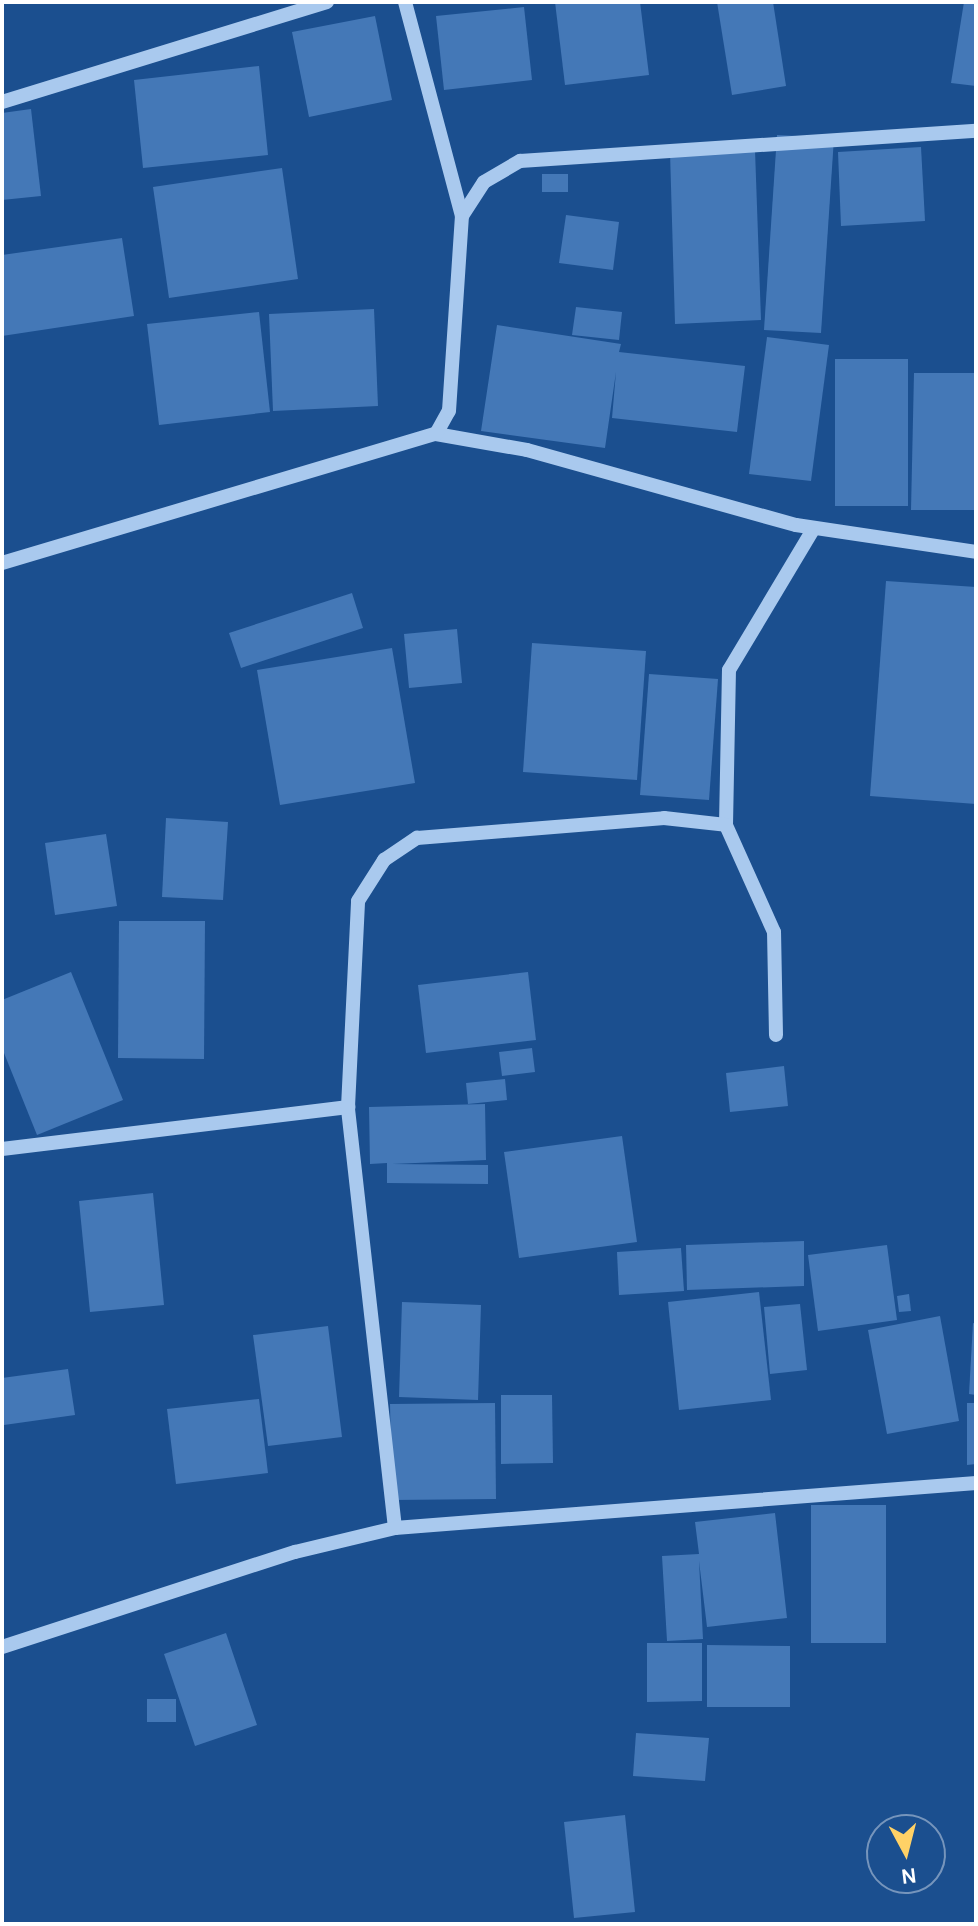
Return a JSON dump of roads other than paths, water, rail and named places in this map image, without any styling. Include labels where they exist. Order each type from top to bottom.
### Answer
[{"type":"street","points":[[2,102],[327,2]]},
{"type":"street","points":[[405,2],[462,216],[449,411],[436,434]]},
{"type":"street","points":[[462,216],[484,182],[520,161],[976,131]]},
{"type":"street","points":[[2,563],[436,434],[527,450],[814,528],[976,552]]},
{"type":"street","points":[[776,1035],[774,932],[726,825],[729,670],[814,528]]},
{"type":"street","points":[[395,1528],[348,1107],[358,901],[384,860],[417,838],[664,818],[726,825]]},
{"type":"street","points":[[2,1149],[348,1107]]},
{"type":"street","points":[[2,1647],[295,1552],[395,1528],[976,1483]]}]
